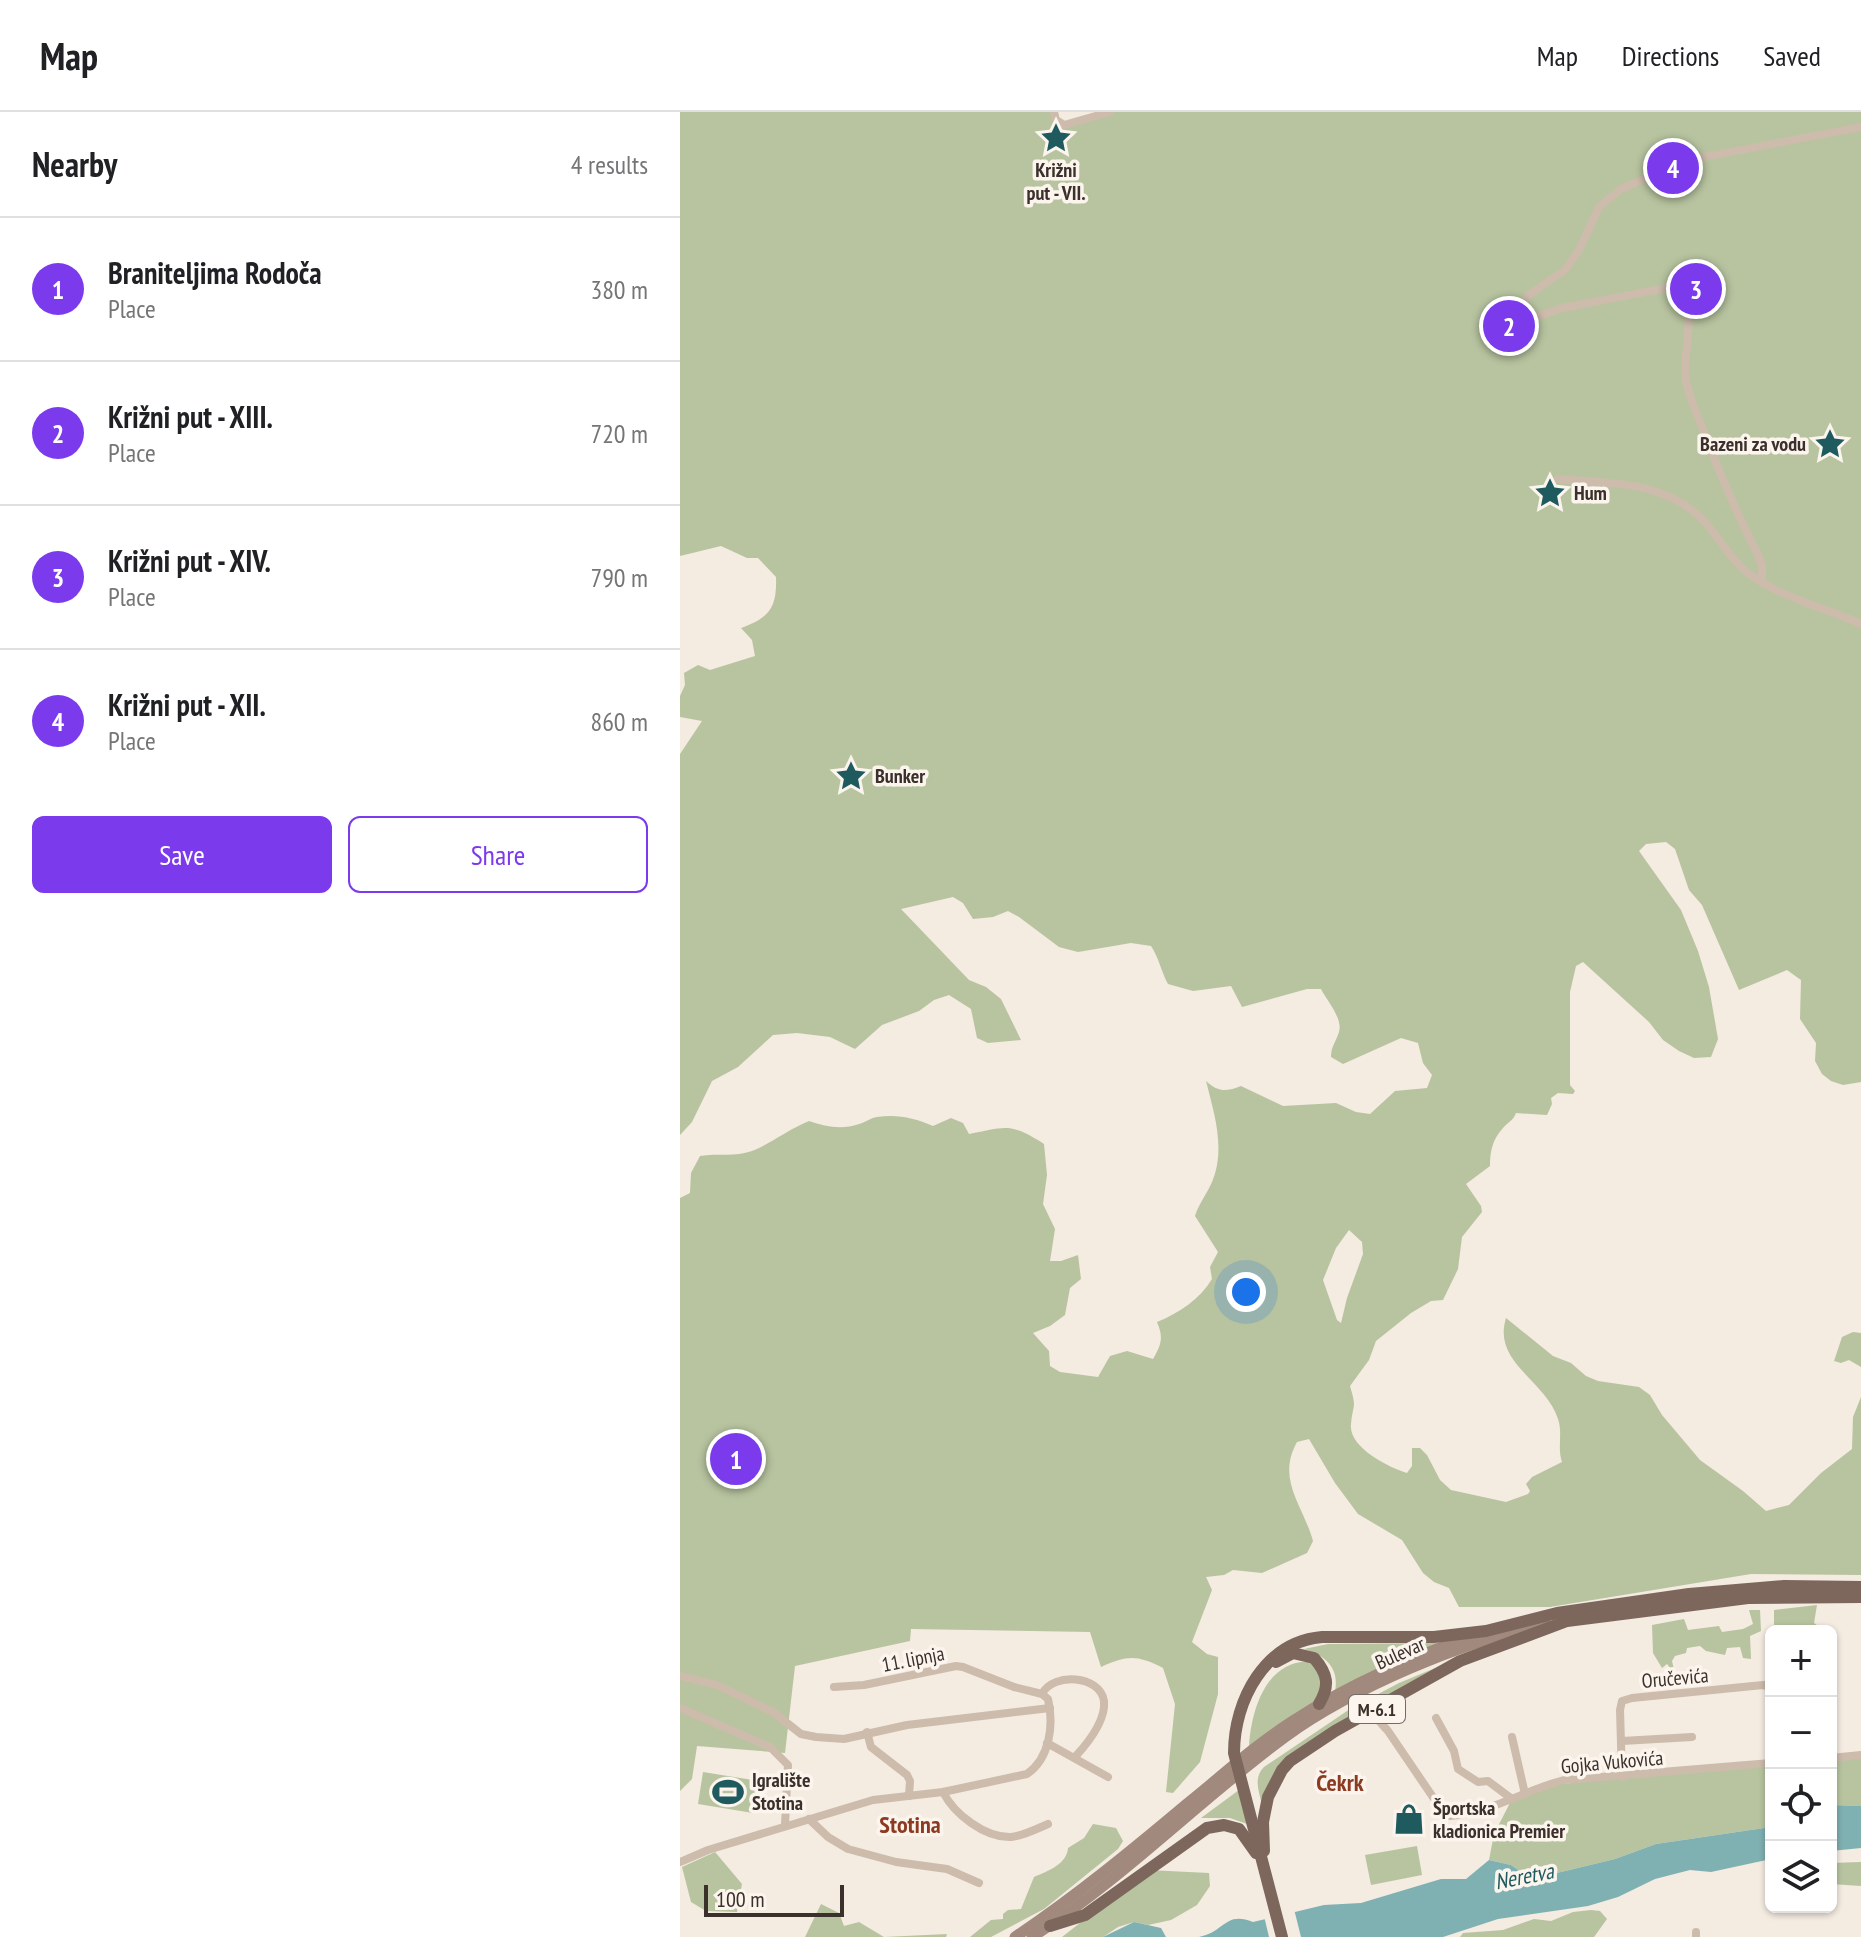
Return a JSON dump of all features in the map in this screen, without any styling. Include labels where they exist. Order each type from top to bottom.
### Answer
[{"type":"main road","name":"M-6.1","points":[[1282,1937],[1234,1753],[1234,1737],[1244,1701],[1276,1653],[1309,1638],[1403,1639],[1486,1631],[1534,1617],[1689,1594],[1784,1586],[1861,1587]]},
{"type":"main road","name":"Bulevar","points":[[1032,1937],[1132,1863],[1225,1778],[1261,1750],[1344,1701],[1405,1671],[1527,1628],[1567,1621],[1748,1598],[1861,1597]]},
{"type":"main road","name":"M-6.1","points":[[1263,1862],[1264,1810],[1268,1797],[1282,1770],[1303,1750],[1460,1661],[1567,1621]]},
{"type":"main road","points":[[1261,1750],[1319,1704],[1394,1666],[1486,1631]]},
{"type":"main road","points":[[1266,1667],[1293,1653],[1314,1658],[1326,1675],[1327,1683],[1319,1704]]},
{"type":"main road","points":[[1015,1937],[1071,1898],[1190,1802],[1225,1778]]},
{"type":"main road","points":[[1050,1926],[1085,1915],[1193,1835],[1207,1828],[1224,1825],[1239,1829],[1263,1862]]},
{"type":"street","points":[[1054,112],[1056,120],[1064,125],[1110,112]]},
{"type":"street","points":[[1762,581],[1762,566],[1724,485],[1688,390],[1685,369],[1688,311],[1683,294],[1666,288],[1562,308],[1533,317],[1524,315],[1522,304],[1530,294],[1565,270],[1579,250],[1599,207],[1621,189],[1688,160],[1861,127]]},
{"type":"street","points":[[1558,479],[1635,486],[1669,494],[1700,517],[1742,568],[1762,581],[1861,624]]},
{"type":"street","name":"11. lipnja","points":[[834,1687],[864,1685],[956,1666],[1042,1694]]},
{"type":"street","points":[[680,1676],[717,1685],[773,1712],[801,1734],[844,1739],[867,1732],[1050,1708]]},
{"type":"street","points":[[680,1862],[785,1825],[873,1800],[943,1792],[1027,1774],[1037,1767],[1047,1743],[1051,1722],[1048,1699],[1042,1694],[1054,1682],[1069,1678],[1094,1687],[1101,1693],[1104,1703],[1089,1742],[1075,1757]]},
{"type":"street","name":"Oručevića","points":[[1622,1777],[1620,1706],[1626,1699],[1765,1686]]},
{"type":"street","points":[[680,1708],[770,1747],[788,1765],[785,1825]]},
{"type":"street","name":"Gojka Vukovića","points":[[1371,1712],[1388,1731],[1445,1814],[1450,1816],[1469,1815],[1564,1780],[1765,1764]]},
{"type":"street","points":[[1436,1718],[1462,1773],[1478,1782],[1488,1781],[1512,1799]]},
{"type":"street","points":[[867,1732],[871,1747],[907,1775],[910,1781],[909,1796]]},
{"type":"street","points":[[1512,1737],[1525,1794]]},
{"type":"street","points":[[1622,1741],[1692,1737]]},
{"type":"street","points":[[1047,1743],[1108,1777]]},
{"type":"street","points":[[1837,1757],[1861,1755]]},
{"type":"street","points":[[943,1792],[949,1804],[977,1826],[1001,1836],[1014,1837],[1048,1824]]},
{"type":"street","points":[[809,1819],[828,1837],[848,1849],[896,1862],[947,1869],[979,1883]]},
{"type":"green space","points":[[680,112],[1054,112],[1060,124],[1110,112],[1861,112],[1861,1082],[1843,1085],[1822,1074],[1815,1061],[1816,1043],[1800,1019],[1801,980],[1787,970],[1739,990],[1702,905],[1689,890],[1675,849],[1666,842],[1646,844],[1639,851],[1681,910],[1709,987],[1718,1039],[1711,1057],[1694,1058],[1679,1051],[1663,1040],[1649,1022],[1583,962],[1576,966],[1570,992],[1570,1085],[1575,1091],[1573,1094],[1558,1093],[1551,1098],[1547,1115],[1516,1113],[1499,1133],[1492,1146],[1490,1166],[1466,1184],[1482,1212],[1462,1237],[1458,1269],[1443,1300],[1431,1301],[1411,1313],[1376,1341],[1369,1360],[1350,1386],[1354,1403],[1352,1432],[1362,1448],[1380,1461],[1407,1473],[1412,1466],[1412,1448],[1420,1448],[1440,1480],[1451,1490],[1506,1502],[1528,1494],[1530,1491],[1526,1484],[1532,1477],[1562,1462],[1559,1424],[1552,1405],[1522,1371],[1507,1347],[1504,1334],[1506,1318],[1553,1356],[1571,1363],[1586,1376],[1598,1381],[1639,1387],[1650,1395],[1662,1415],[1700,1460],[1766,1511],[1789,1505],[1821,1473],[1852,1449],[1853,1417],[1861,1397],[1861,1575],[1751,1574],[1550,1607],[1459,1607],[1449,1588],[1423,1573],[1402,1540],[1358,1514],[1309,1439],[1297,1442],[1289,1468],[1293,1492],[1313,1541],[1307,1553],[1262,1573],[1233,1570],[1224,1575],[1206,1577],[1212,1590],[1192,1642],[1207,1654],[1218,1657],[1218,1694],[1200,1762],[1173,1793],[1166,1792],[1175,1704],[1163,1668],[1132,1658],[1101,1667],[1090,1632],[911,1629],[910,1641],[795,1666],[785,1753],[697,1746],[692,1779],[680,1791],[680,1198],[690,1193],[691,1173],[700,1156],[752,1151],[809,1121],[846,1127],[885,1116],[906,1117],[933,1126],[951,1118],[963,1123],[969,1134],[1008,1128],[1033,1137],[1044,1144],[1047,1175],[1043,1204],[1055,1229],[1050,1261],[1078,1255],[1081,1279],[1070,1288],[1065,1315],[1033,1333],[1049,1351],[1050,1366],[1060,1372],[1098,1377],[1110,1356],[1127,1351],[1153,1359],[1161,1341],[1157,1322],[1188,1305],[1212,1279],[1210,1267],[1218,1252],[1195,1216],[1212,1182],[1218,1157],[1217,1131],[1206,1081],[1222,1090],[1241,1086],[1283,1106],[1336,1103],[1356,1112],[1370,1114],[1395,1091],[1427,1088],[1432,1075],[1423,1063],[1418,1043],[1401,1038],[1343,1064],[1331,1057],[1340,1027],[1337,1015],[1321,989],[1307,989],[1242,1007],[1231,986],[1193,991],[1168,984],[1151,946],[1131,943],[1078,952],[1059,947],[1008,911],[993,917],[973,919],[963,903],[953,897],[901,909],[969,980],[986,987],[1001,999],[1021,1040],[988,1043],[977,1038],[971,1009],[949,995],[882,1025],[855,1049],[830,1037],[797,1033],[773,1035],[738,1067],[712,1081],[692,1122],[680,1135],[680,754],[702,721],[680,717],[680,696],[685,685],[684,673],[698,665],[710,670],[755,656],[752,640],[741,628],[759,620],[770,610],[775,596],[776,577],[758,558],[747,558],[721,546],[680,556]],"holes":[[[1349,1230],[1362,1242],[1363,1254],[1341,1323],[1337,1320],[1323,1280],[1336,1248]]]},
{"type":"green space","points":[[1853,1332],[1861,1333],[1861,1367],[1849,1360],[1841,1363],[1834,1361],[1842,1337]]},
{"type":"green space","points":[[1817,1605],[1814,1623],[1817,1625],[1774,1625],[1774,1610]]},
{"type":"green space","points":[[1749,1610],[1760,1610],[1761,1631],[1750,1636],[1751,1659],[1743,1658],[1740,1647],[1727,1648],[1725,1655],[1706,1651],[1700,1646],[1687,1648],[1686,1653],[1675,1656],[1672,1670],[1667,1664],[1662,1668],[1653,1653],[1652,1625],[1684,1619],[1688,1630],[1719,1626],[1722,1632],[1743,1629],[1753,1624]]},
{"type":"green space","points":[[1439,1643],[1335,1692],[1333,1669],[1324,1659],[1304,1649],[1328,1644]]},
{"type":"green space","points":[[1457,1659],[1303,1748],[1262,1805],[1258,1780],[1264,1767],[1350,1709],[1399,1683]]},
{"type":"green space","points":[[1313,1662],[1323,1676],[1316,1703],[1249,1746],[1258,1702],[1273,1677],[1297,1663]]},
{"type":"green space","points":[[1861,1755],[1861,1806],[1837,1805],[1837,1757]]},
{"type":"green space","points":[[1765,1764],[1765,1828],[1656,1844],[1615,1859],[1532,1879],[1511,1865],[1489,1860],[1494,1834],[1512,1799],[1542,1786]]},
{"type":"green space","name":"Igralište Stotina","points":[[703,1772],[759,1781],[753,1813],[698,1804]]},
{"type":"green space","points":[[1239,1790],[1247,1824],[1230,1818],[1201,1818]]},
{"type":"green space","points":[[1093,1824],[1116,1828],[1123,1841],[1118,1849],[1044,1909],[991,1937],[970,1937],[991,1920],[1003,1919],[1003,1914],[1008,1910],[1021,1909],[1034,1877],[1060,1863],[1068,1848],[1084,1838]]},
{"type":"green space","points":[[1417,1846],[1422,1875],[1371,1885],[1365,1855]]},
{"type":"green space","points":[[715,1852],[742,1884],[737,1912],[706,1911],[691,1902],[682,1867]]},
{"type":"green space","points":[[1861,1862],[1861,1886],[1837,1884],[1837,1863]]},
{"type":"green space","points":[[1148,1870],[1209,1873],[1210,1886],[1197,1905],[1171,1920],[1148,1925],[1134,1922],[1118,1927],[1103,1937],[1062,1937]]},
{"type":"green space","points":[[821,1904],[839,1913],[844,1926],[859,1922],[884,1937],[805,1937]]},
{"type":"green space","points":[[1600,1911],[1607,1919],[1594,1937],[1460,1937],[1463,1933],[1503,1930],[1534,1919],[1551,1921],[1573,1912]]},
{"type":"green space","points":[[947,1934],[946,1937],[884,1937]]},
{"type":"water","points":[[1837,1805],[1861,1806],[1861,1848],[1837,1850]]},
{"type":"water","name":"Neretva","points":[[1765,1828],[1765,1860],[1711,1872],[1690,1870],[1655,1879],[1618,1897],[1588,1906],[1498,1919],[1443,1937],[1199,1937],[1236,1919],[1253,1922],[1324,1905],[1361,1903],[1441,1879],[1466,1879],[1489,1860],[1511,1865],[1532,1879],[1615,1859],[1656,1844]]},
{"type":"water","points":[[1134,1922],[1161,1928],[1166,1937],[1103,1937]]},
{"type":"pier","points":[[1294,1909],[1301,1937],[1269,1937],[1264,1916]]},
{"type":"place","name":"Križni put - VII.","points":[[1056,138]]},
{"type":"place","name":"Križni put - XII.","points":[[1673,168]]},
{"type":"place","name":"Križni put - XIV.","points":[[1696,289]]},
{"type":"place","name":"Križni put - XIII.","points":[[1509,326]]},
{"type":"place","name":"Bazeni za vodu","points":[[1830,444]]},
{"type":"place","name":"Hum","points":[[1550,493]]},
{"type":"place","name":"Bunker","points":[[851,776]]},
{"type":"place","name":"Braniteljima Rodoča","points":[[736,1459]]},
{"type":"place","name":"Igralište Stotina","points":[[728,1792]]},
{"type":"place","name":"Športska kladionica Premier","points":[[1409,1819]]},
{"type":"district","name":"Čekrk","points":[[1340,1782]]},
{"type":"district","name":"Stotina","points":[[910,1824]]}]
